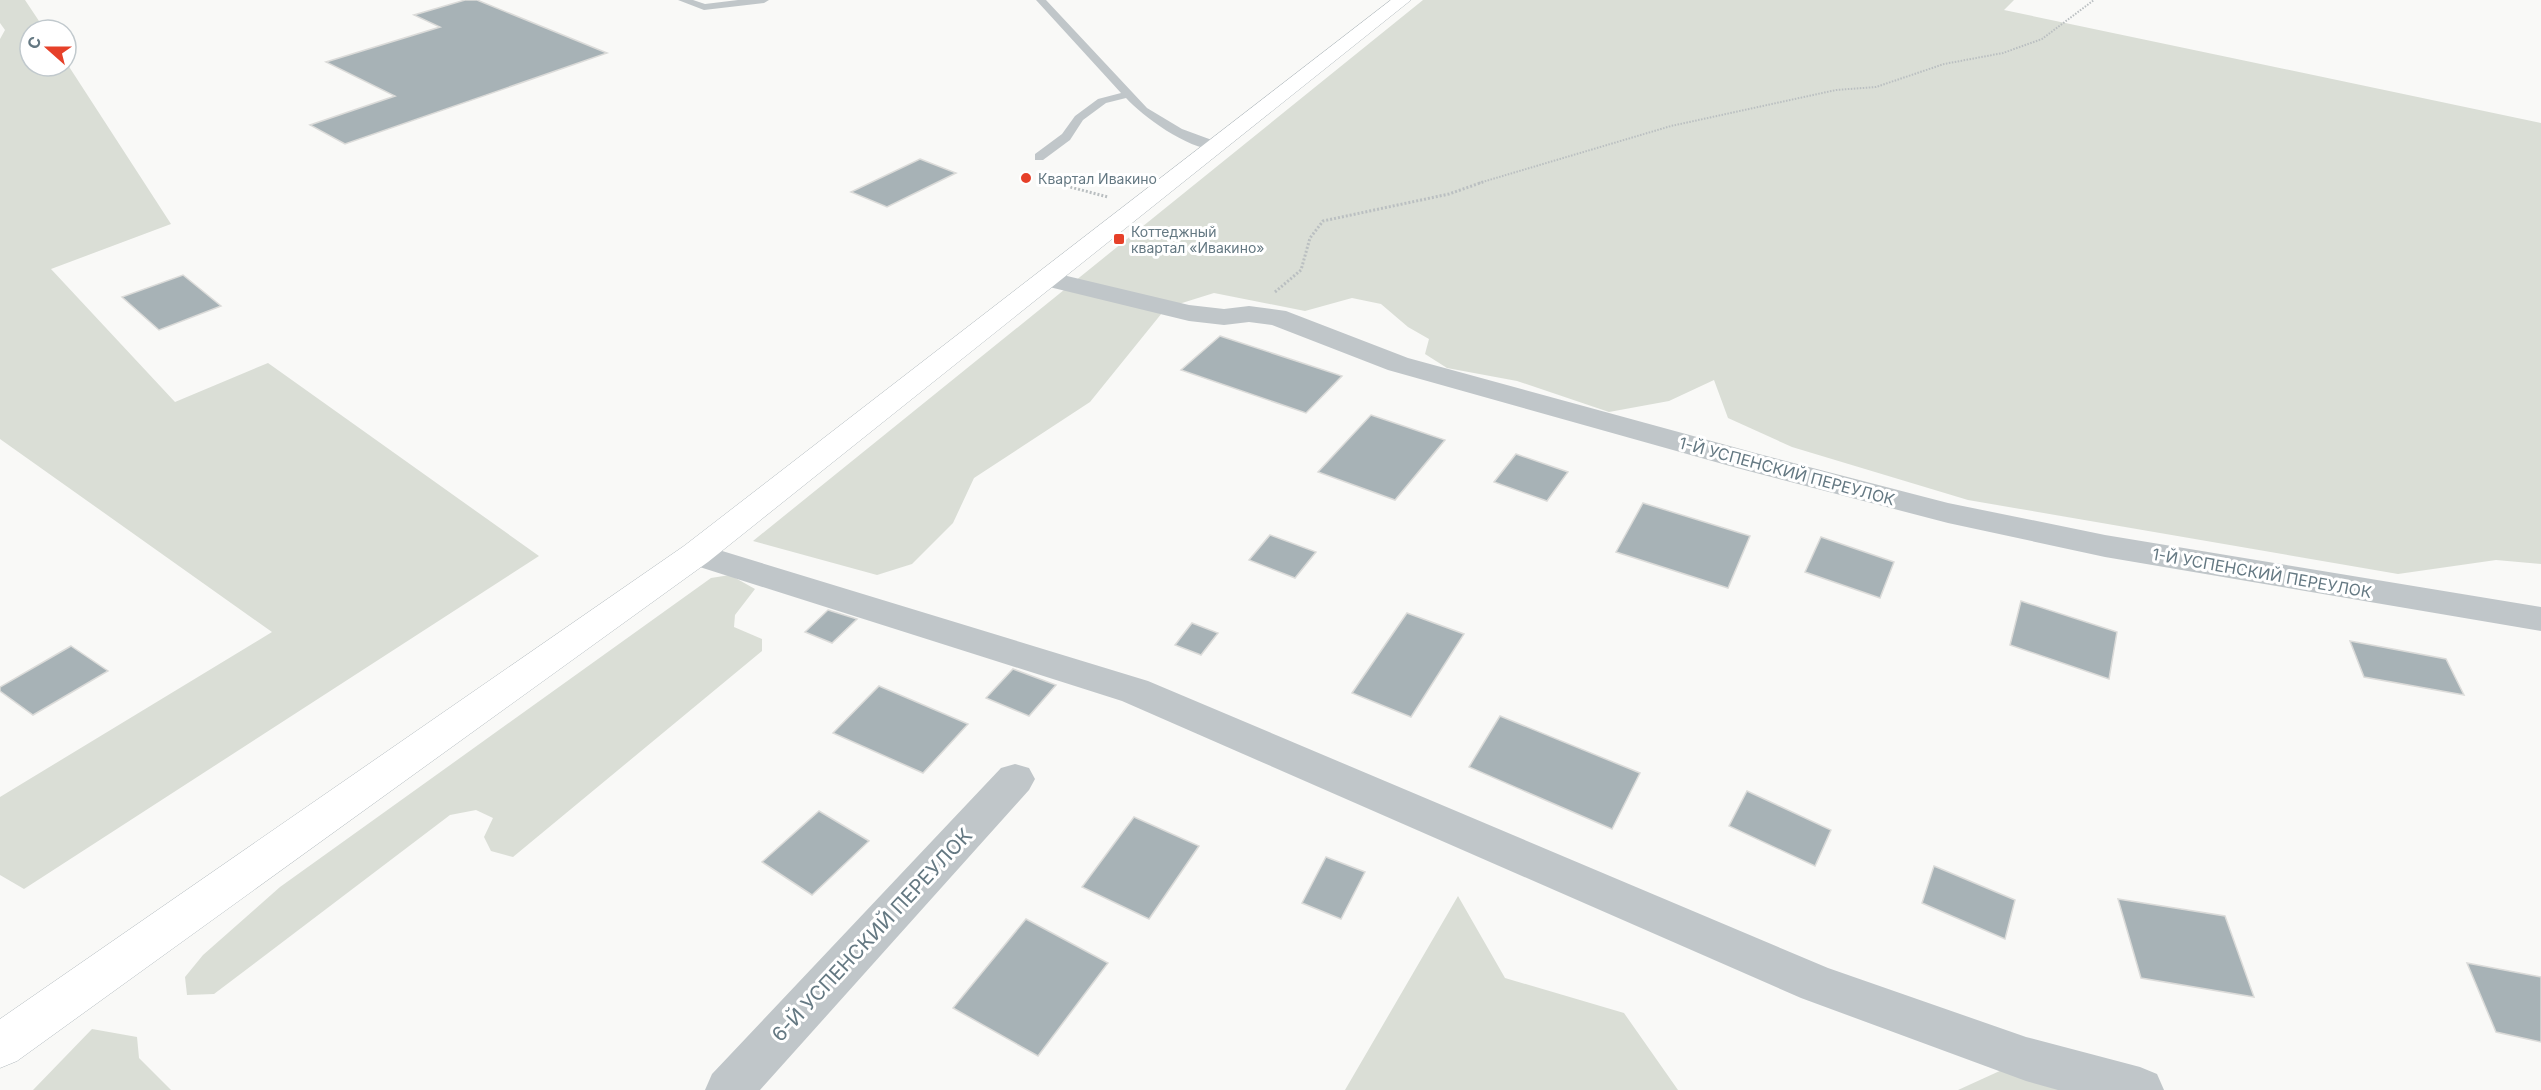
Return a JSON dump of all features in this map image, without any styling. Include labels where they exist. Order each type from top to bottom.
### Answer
[{"type":"main road","points":[[1,1043],[696,554],[1402,0]]},
{"type":"street","name":"1-Й УСПЕНСКИЙ ПЕРЕУЛОК","points":[[1046,279],[1189,313],[1224,317],[1249,314],[1277,317],[1398,364],[1748,461],[1948,513],[2105,546],[2541,619]]},
{"type":"street","points":[[696,554],[1135,691],[1816,984],[2026,1059],[2140,1090]]},
{"type":"street","name":"6-Й УСПЕНСКИЙ ПЕРЕУЛОК","points":[[729,1090],[1015,779]]},
{"type":"lane","points":[[683,0],[704,7],[764,0]]},
{"type":"lane","points":[[1041,0],[1128,94],[1160,124],[1216,146]]},
{"type":"lane","points":[[1039,157],[1066,137],[1079,118],[1102,101],[1128,94]]},
{"type":"path","points":[[1249,314],[1301,270],[1310,238],[1323,221],[1449,194],[1507,173],[1671,126],[1836,90],[1876,87],[1944,64],[2003,52],[2042,39],[2094,0]]},
{"type":"path","points":[[1039,157],[1062,163],[1060,170],[1045,180],[1118,199]]},
{"type":"shaded area","points":[[0,0],[25,0],[37,18],[18,18],[18,78],[76,78],[171,224],[51,269],[175,402],[268,363],[539,556],[24,889],[0,875],[0,797],[272,632],[0,439],[0,39],[5,30],[0,23]]},
{"type":"shaded area","points":[[1423,0],[2014,0],[2004,10],[2541,123],[2541,564],[2496,560],[2398,574],[1968,500],[1792,447],[1728,418],[1714,380],[1669,401],[1609,412],[1517,381],[1447,368],[1425,354],[1429,339],[1408,327],[1381,304],[1352,298],[1305,311],[1214,293],[1166,308],[1090,402],[974,478],[953,523],[912,564],[877,575],[753,541]]},
{"type":"shaded area","points":[[730,575],[755,589],[735,615],[734,627],[762,639],[762,651],[513,857],[491,851],[484,837],[493,818],[476,810],[450,815],[214,994],[187,995],[185,977],[203,955],[280,887],[711,578]]},
{"type":"shaded area","points":[[1458,896],[1505,978],[1624,1013],[1678,1090],[1345,1090]]},
{"type":"shaded area","points":[[92,1029],[137,1037],[139,1058],[171,1090],[33,1090]]},
{"type":"shaded area","points":[[2026,1059],[2131,1090],[1958,1090]]},
{"type":"building","points":[[465,0],[477,0],[607,53],[345,144],[310,125],[395,96],[326,62],[440,27],[414,15]]},
{"type":"building","points":[[920,159],[956,173],[887,207],[851,192]]},
{"type":"building","points":[[183,275],[221,306],[159,330],[122,297]]},
{"type":"building","points":[[1220,336],[1342,376],[1306,413],[1181,370]]},
{"type":"building","points":[[1371,415],[1445,440],[1395,500],[1318,472]]},
{"type":"building","points":[[1516,454],[1568,472],[1547,501],[1494,482]]},
{"type":"building","points":[[1643,503],[1750,536],[1728,588],[1616,552]]},
{"type":"building","points":[[1270,535],[1316,552],[1295,578],[1249,560]]},
{"type":"building","points":[[1821,537],[1894,562],[1880,598],[1805,572]]},
{"type":"building","points":[[2021,601],[2117,632],[2109,679],[2010,645]]},
{"type":"building","points":[[828,610],[857,619],[832,643],[805,632]]},
{"type":"building","points":[[1407,613],[1464,634],[1411,717],[1352,693]]},
{"type":"building","points":[[1192,623],[1218,633],[1201,655],[1175,645]]},
{"type":"building","points":[[2350,641],[2446,659],[2464,695],[2364,677]]},
{"type":"building","points":[[71,646],[108,671],[33,715],[0,691],[0,687]]},
{"type":"building","points":[[1013,669],[1056,685],[1029,716],[986,698]]},
{"type":"building","points":[[879,686],[968,724],[923,773],[833,733]]},
{"type":"building","points":[[1500,716],[1640,773],[1612,829],[1469,767]]},
{"type":"building","points":[[1747,791],[1831,830],[1815,866],[1729,826]]},
{"type":"building","points":[[819,811],[869,841],[812,895],[762,862]]},
{"type":"building","points":[[1134,817],[1199,846],[1149,919],[1082,887]]},
{"type":"building","points":[[1326,857],[1365,872],[1341,919],[1302,903]]},
{"type":"building","points":[[1934,866],[2015,900],[2005,939],[1922,903]]},
{"type":"building","points":[[2118,899],[2225,916],[2254,997],[2141,978]]},
{"type":"building","points":[[1026,919],[1108,963],[1038,1056],[953,1008]]},
{"type":"building","points":[[2467,963],[2541,977],[2541,1042],[2496,1032]]},
{"type":"place","name":"Квартал Ивакино","points":[[1026,178]]},
{"type":"place","name":"Коттеджный квартал «Ивакино»","points":[[1119,239]]}]
